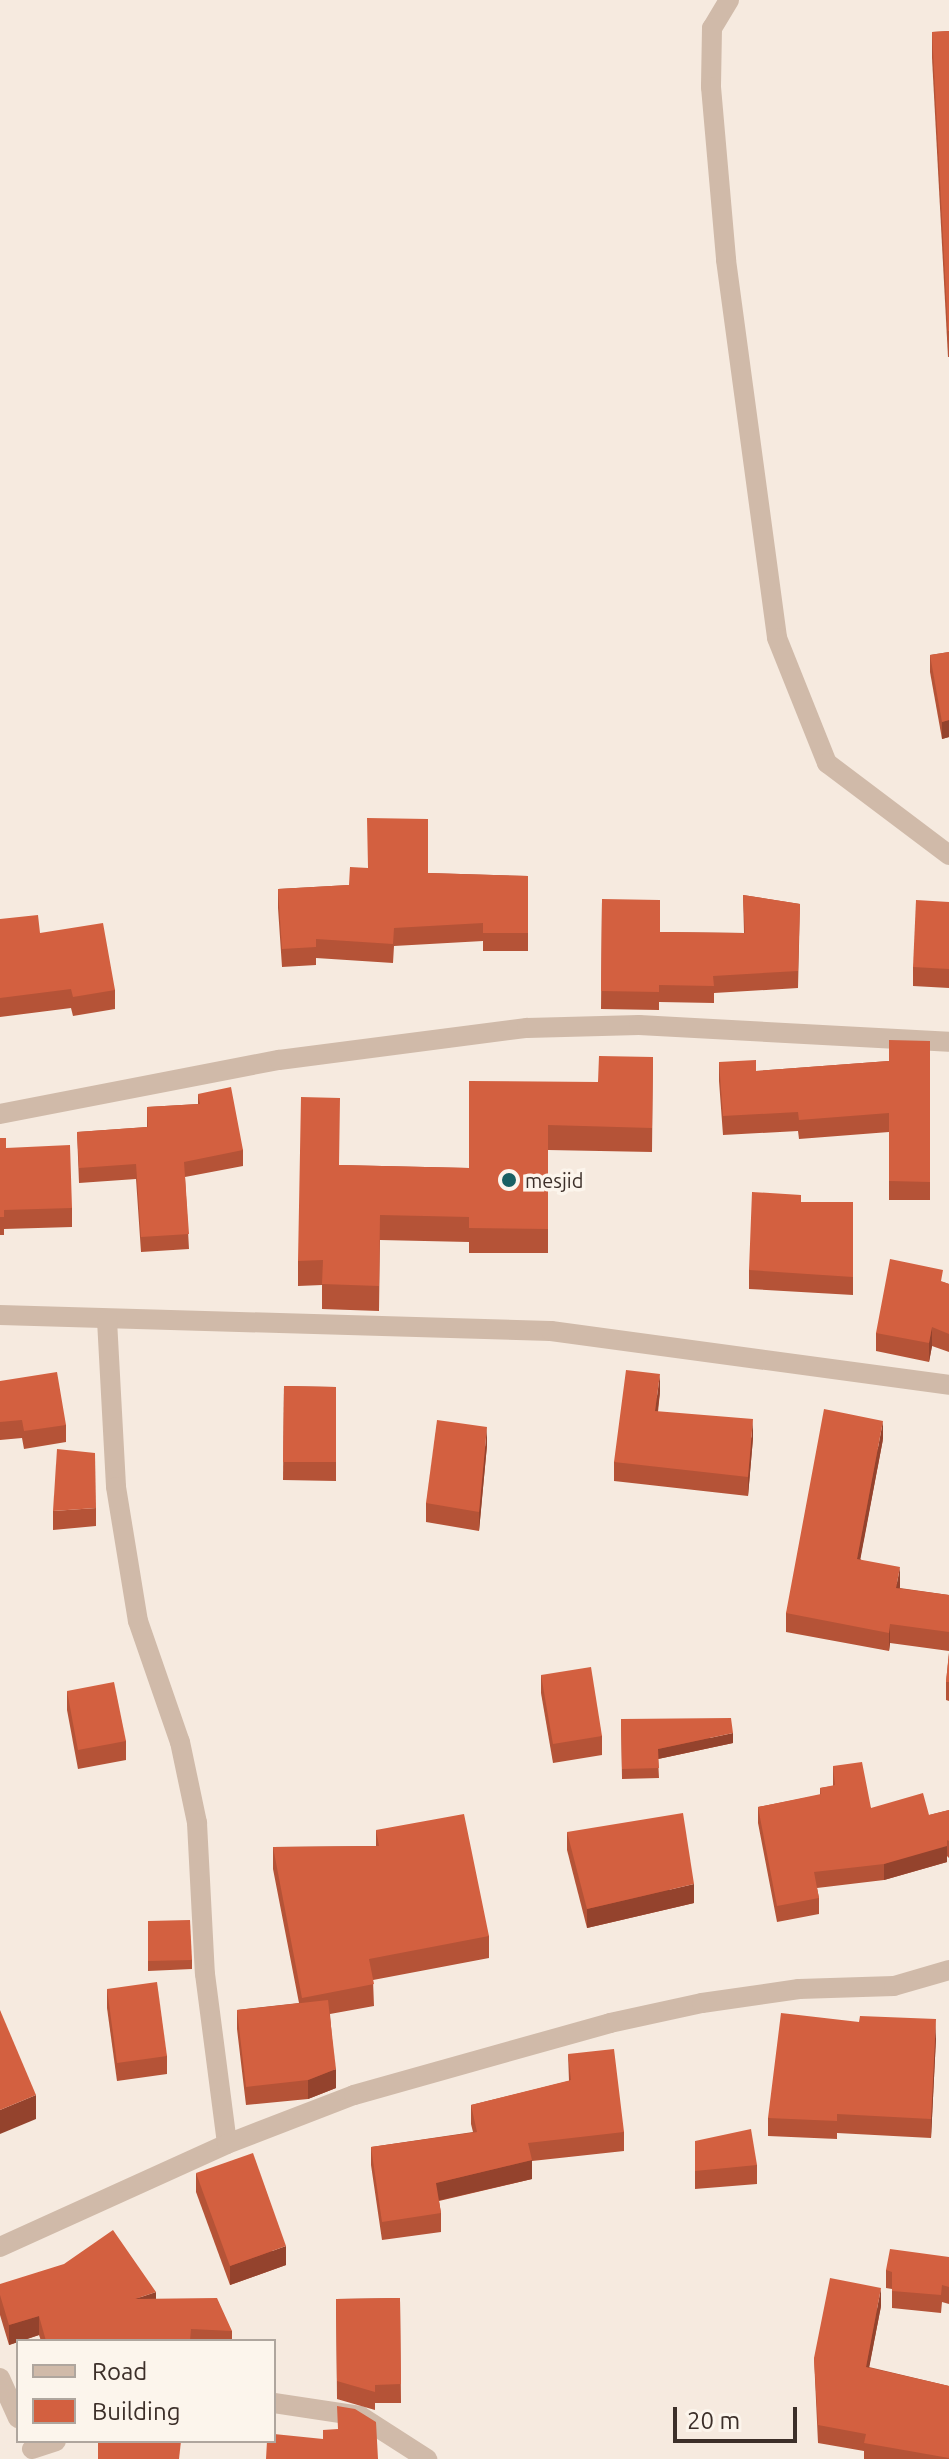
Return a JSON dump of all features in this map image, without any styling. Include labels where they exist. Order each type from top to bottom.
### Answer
[{"type":"street","points":[[729,0],[712,28],[711,87],[726,260],[777,638],[827,763],[949,855]]},
{"type":"street","points":[[0,1114],[279,1060],[527,1028],[639,1025],[949,1042]]},
{"type":"street","points":[[0,1315],[551,1331],[949,1385]]},
{"type":"street","points":[[107,1320],[116,1487],[138,1621],[180,1742],[197,1823],[205,1974],[227,2144]]},
{"type":"street","points":[[0,2247],[227,2144],[354,2095],[610,2023],[799,1989],[894,1986],[949,1970]]},
{"type":"street","points":[[0,2378],[16,2414]]},
{"type":"street","points":[[276,2403],[360,2416],[427,2459]]},
{"type":"building","points":[[949,31],[949,331],[948,331],[932,32]]},
{"type":"building","points":[[949,652],[949,720],[942,722],[930,655]]},
{"type":"building","points":[[367,818],[428,819],[428,873],[528,876],[528,933],[483,933],[483,923],[394,928],[393,944],[316,939],[316,947],[282,949],[278,889],[349,885],[350,867],[368,868]]},
{"type":"building","points":[[743,895],[800,904],[798,971],[713,976],[714,986],[659,985],[659,992],[601,991],[602,899],[660,900],[660,932],[745,933]]},
{"type":"building","points":[[916,900],[949,902],[949,969],[913,967]]},
{"type":"building","points":[[38,915],[40,933],[103,923],[115,990],[73,997],[71,989],[0,998],[0,919]]},
{"type":"building","points":[[889,1040],[930,1041],[930,1182],[889,1181],[889,1113],[799,1120],[798,1112],[723,1116],[719,1062],[756,1060],[756,1071],[889,1061]]},
{"type":"building","points":[[599,1056],[653,1057],[652,1128],[548,1125],[548,1229],[469,1228],[469,1217],[380,1215],[379,1286],[322,1284],[323,1260],[298,1261],[301,1097],[340,1098],[339,1165],[469,1168],[469,1081],[598,1082]]},
{"type":"building","points":[[231,1087],[243,1150],[184,1162],[189,1234],[141,1237],[136,1164],[79,1168],[77,1132],[148,1127],[147,1107],[200,1104],[198,1094]]},
{"type":"building","points":[[0,1138],[6,1138],[6,1148],[70,1145],[72,1208],[4,1210],[4,1217],[0,1217]]},
{"type":"building","points":[[752,1192],[801,1195],[801,1202],[853,1202],[853,1277],[749,1270]]},
{"type":"building","points":[[890,1259],[943,1270],[941,1281],[949,1284],[949,1334],[932,1327],[929,1343],[876,1333]]},
{"type":"building","points":[[626,1370],[660,1374],[655,1411],[753,1419],[748,1477],[614,1462]]},
{"type":"building","points":[[57,1372],[66,1425],[24,1431],[22,1420],[0,1422],[0,1381]]},
{"type":"building","points":[[284,1386],[336,1387],[336,1462],[283,1462]]},
{"type":"building","points":[[824,1409],[883,1421],[857,1559],[900,1567],[896,1588],[949,1595],[949,1632],[890,1624],[889,1633],[786,1613]]},
{"type":"building","points":[[437,1420],[487,1427],[479,1512],[426,1503]]},
{"type":"building","points":[[57,1449],[95,1453],[96,1508],[53,1511]]},
{"type":"building","points":[[949,1653],[949,1682],[946,1682]]},
{"type":"building","points":[[591,1667],[602,1736],[553,1744],[541,1675]]},
{"type":"building","points":[[114,1682],[126,1741],[78,1750],[67,1691]]},
{"type":"building","points":[[731,1718],[733,1733],[658,1749],[659,1768],[622,1769],[621,1719]]},
{"type":"building","points":[[862,1762],[871,1808],[923,1793],[929,1815],[949,1810],[947,1846],[884,1864],[814,1872],[819,1898],[777,1906],[758,1807],[821,1794],[820,1788],[835,1785],[833,1766]]},
{"type":"building","points":[[683,1813],[694,1884],[587,1909],[567,1832]]},
{"type":"building","points":[[464,1814],[489,1936],[369,1959],[374,1984],[302,1998],[273,1847],[379,1846],[376,1830]]},
{"type":"building","points":[[190,1920],[192,1960],[148,1961],[148,1921]]},
{"type":"building","points":[[157,1982],[167,2056],[117,2063],[107,1989]]},
{"type":"building","points":[[328,2000],[336,2069],[308,2080],[246,2087],[237,2010]]},
{"type":"building","points":[[0,2010],[36,2095],[0,2110]]},
{"type":"building","points":[[781,2013],[859,2022],[860,2016],[936,2019],[931,2119],[837,2114],[837,2121],[768,2118]]},
{"type":"building","points":[[614,2049],[624,2132],[528,2143],[532,2160],[436,2183],[441,2213],[382,2222],[371,2147],[477,2132],[471,2105],[571,2080],[568,2054]]},
{"type":"building","points":[[751,2129],[757,2165],[695,2171],[695,2141]]},
{"type":"building","points":[[253,2153],[286,2246],[230,2266],[196,2173]]},
{"type":"building","points":[[113,2230],[156,2292],[135,2299],[217,2298],[232,2331],[191,2329],[190,2339],[45,2339],[39,2316],[9,2325],[0,2284],[64,2264]]},
{"type":"building","points":[[890,2249],[949,2257],[949,2287],[942,2285],[941,2295],[892,2291],[892,2272],[886,2270]]},
{"type":"building","points":[[830,2278],[881,2288],[866,2367],[949,2386],[949,2458],[864,2443],[866,2434],[818,2425],[814,2358]]},
{"type":"building","points":[[400,2298],[401,2384],[375,2385],[375,2392],[337,2381],[336,2299]]},
{"type":"building","points":[[337,2406],[355,2409],[376,2422],[378,2459],[266,2459],[267,2443],[276,2443],[276,2434],[323,2439],[323,2430],[338,2429]]},
{"type":"building","points":[[98,2443],[181,2443],[179,2459],[98,2459]]},
{"type":"place","name":"mesjid","points":[[509,1180]]}]
